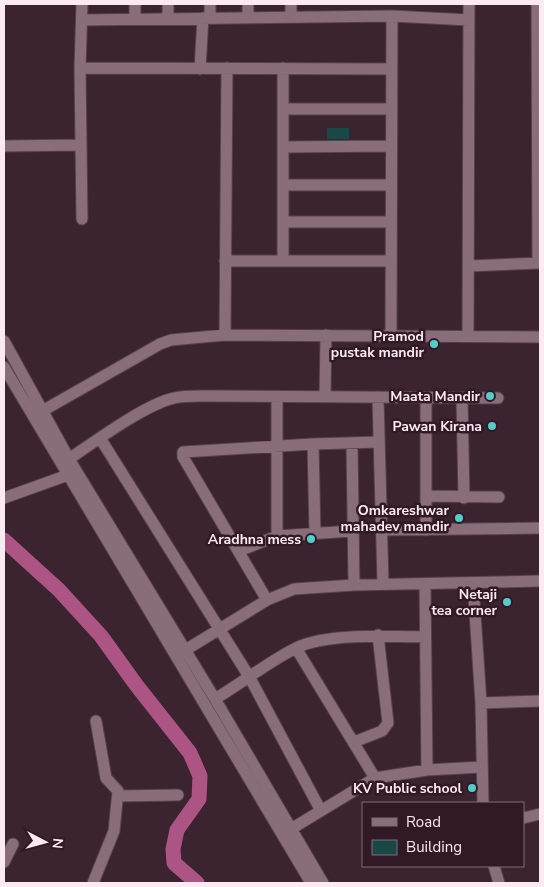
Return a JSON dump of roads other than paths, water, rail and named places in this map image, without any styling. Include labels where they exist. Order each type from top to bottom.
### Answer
[{"type":"street","points":[[82,4],[80,68],[82,219]]},
{"type":"street","points":[[135,4],[135,18]]},
{"type":"street","points":[[168,4],[168,18]]},
{"type":"street","points":[[200,69],[206,18],[210,4]]},
{"type":"street","points":[[248,4],[248,18]]},
{"type":"street","points":[[291,4],[291,17]]},
{"type":"street","points":[[323,4],[323,16]]},
{"type":"street","points":[[468,336],[469,4]]},
{"type":"street","points":[[469,266],[539,263],[539,32],[537,4]]},
{"type":"street","points":[[82,20],[323,16],[392,16],[468,20]]},
{"type":"street","points":[[391,334],[392,16]]},
{"type":"street","points":[[80,68],[392,69]]},
{"type":"street","points":[[224,335],[227,68]]},
{"type":"street","points":[[282,68],[282,261]]},
{"type":"street","points":[[283,110],[392,109]]},
{"type":"street","points":[[4,146],[81,145]]},
{"type":"street","points":[[283,147],[391,146]]},
{"type":"street","points":[[283,185],[391,185]]},
{"type":"street","points":[[282,222],[391,222]]},
{"type":"street","points":[[225,261],[391,261]]},
{"type":"street","points":[[37,413],[160,344],[171,340],[224,335],[391,334],[540,337]]},
{"type":"street","points":[[325,397],[326,335]]},
{"type":"street","points":[[4,341],[68,475],[180,653],[215,699],[323,883]]},
{"type":"street","points":[[4,367],[69,459],[311,883]]},
{"type":"street","points":[[378,397],[383,584]]},
{"type":"street","points":[[69,459],[100,438],[158,404],[174,398],[498,398]]},
{"type":"street","points":[[277,398],[275,447],[277,536]]},
{"type":"street","points":[[426,398],[426,530]]},
{"type":"street","points":[[462,399],[464,498]]},
{"type":"street","points":[[100,438],[250,678],[321,811]]},
{"type":"street","points":[[267,600],[183,457],[183,452],[379,442]]},
{"type":"street","points":[[313,444],[314,533]]},
{"type":"street","points":[[352,444],[354,585]]},
{"type":"street","points":[[6,497],[68,475]]},
{"type":"street","points":[[427,496],[464,498],[499,496]]},
{"type":"street","points":[[382,530],[540,528]]},
{"type":"street","points":[[239,551],[277,536],[352,531]]},
{"type":"street","points":[[180,653],[267,600],[294,589],[383,584],[540,581]]},
{"type":"street","points":[[472,583],[481,703],[483,802]]},
{"type":"street","points":[[425,584],[426,770]]},
{"type":"street","points":[[215,699],[296,648],[313,642],[378,635],[424,637]]},
{"type":"street","points":[[354,742],[382,731],[388,722],[378,635]]},
{"type":"street","points":[[296,648],[375,778]]},
{"type":"street","points":[[481,703],[540,701]]},
{"type":"street","points":[[93,883],[114,831],[118,796],[117,788],[106,778],[96,721]]},
{"type":"street","points":[[291,828],[375,778],[426,770],[481,766]]},
{"type":"street","points":[[118,796],[178,795]]},
{"type":"street","points":[[524,818],[540,814]]},
{"type":"street","points":[[4,862],[14,844]]},
{"type":"street","points":[[494,867],[499,883]]},
{"type":"waterway","points":[[4,540],[59,590],[101,636],[137,686],[190,753],[200,776],[199,799],[177,830],[173,849],[174,863],[197,883]]},
{"type":"place","name":"Pramod pustak mandir","points":[[434,344]]},
{"type":"place","name":"Maata Mandir","points":[[490,396]]},
{"type":"place","name":"Pawan Kirana","points":[[492,426]]},
{"type":"place","name":"Omkareshwar mahadev mandir","points":[[459,518]]},
{"type":"place","name":"Aradhna mess","points":[[311,539]]},
{"type":"place","name":"Netaji tea corner","points":[[507,602]]},
{"type":"place","name":"KV Public school","points":[[472,788]]}]
